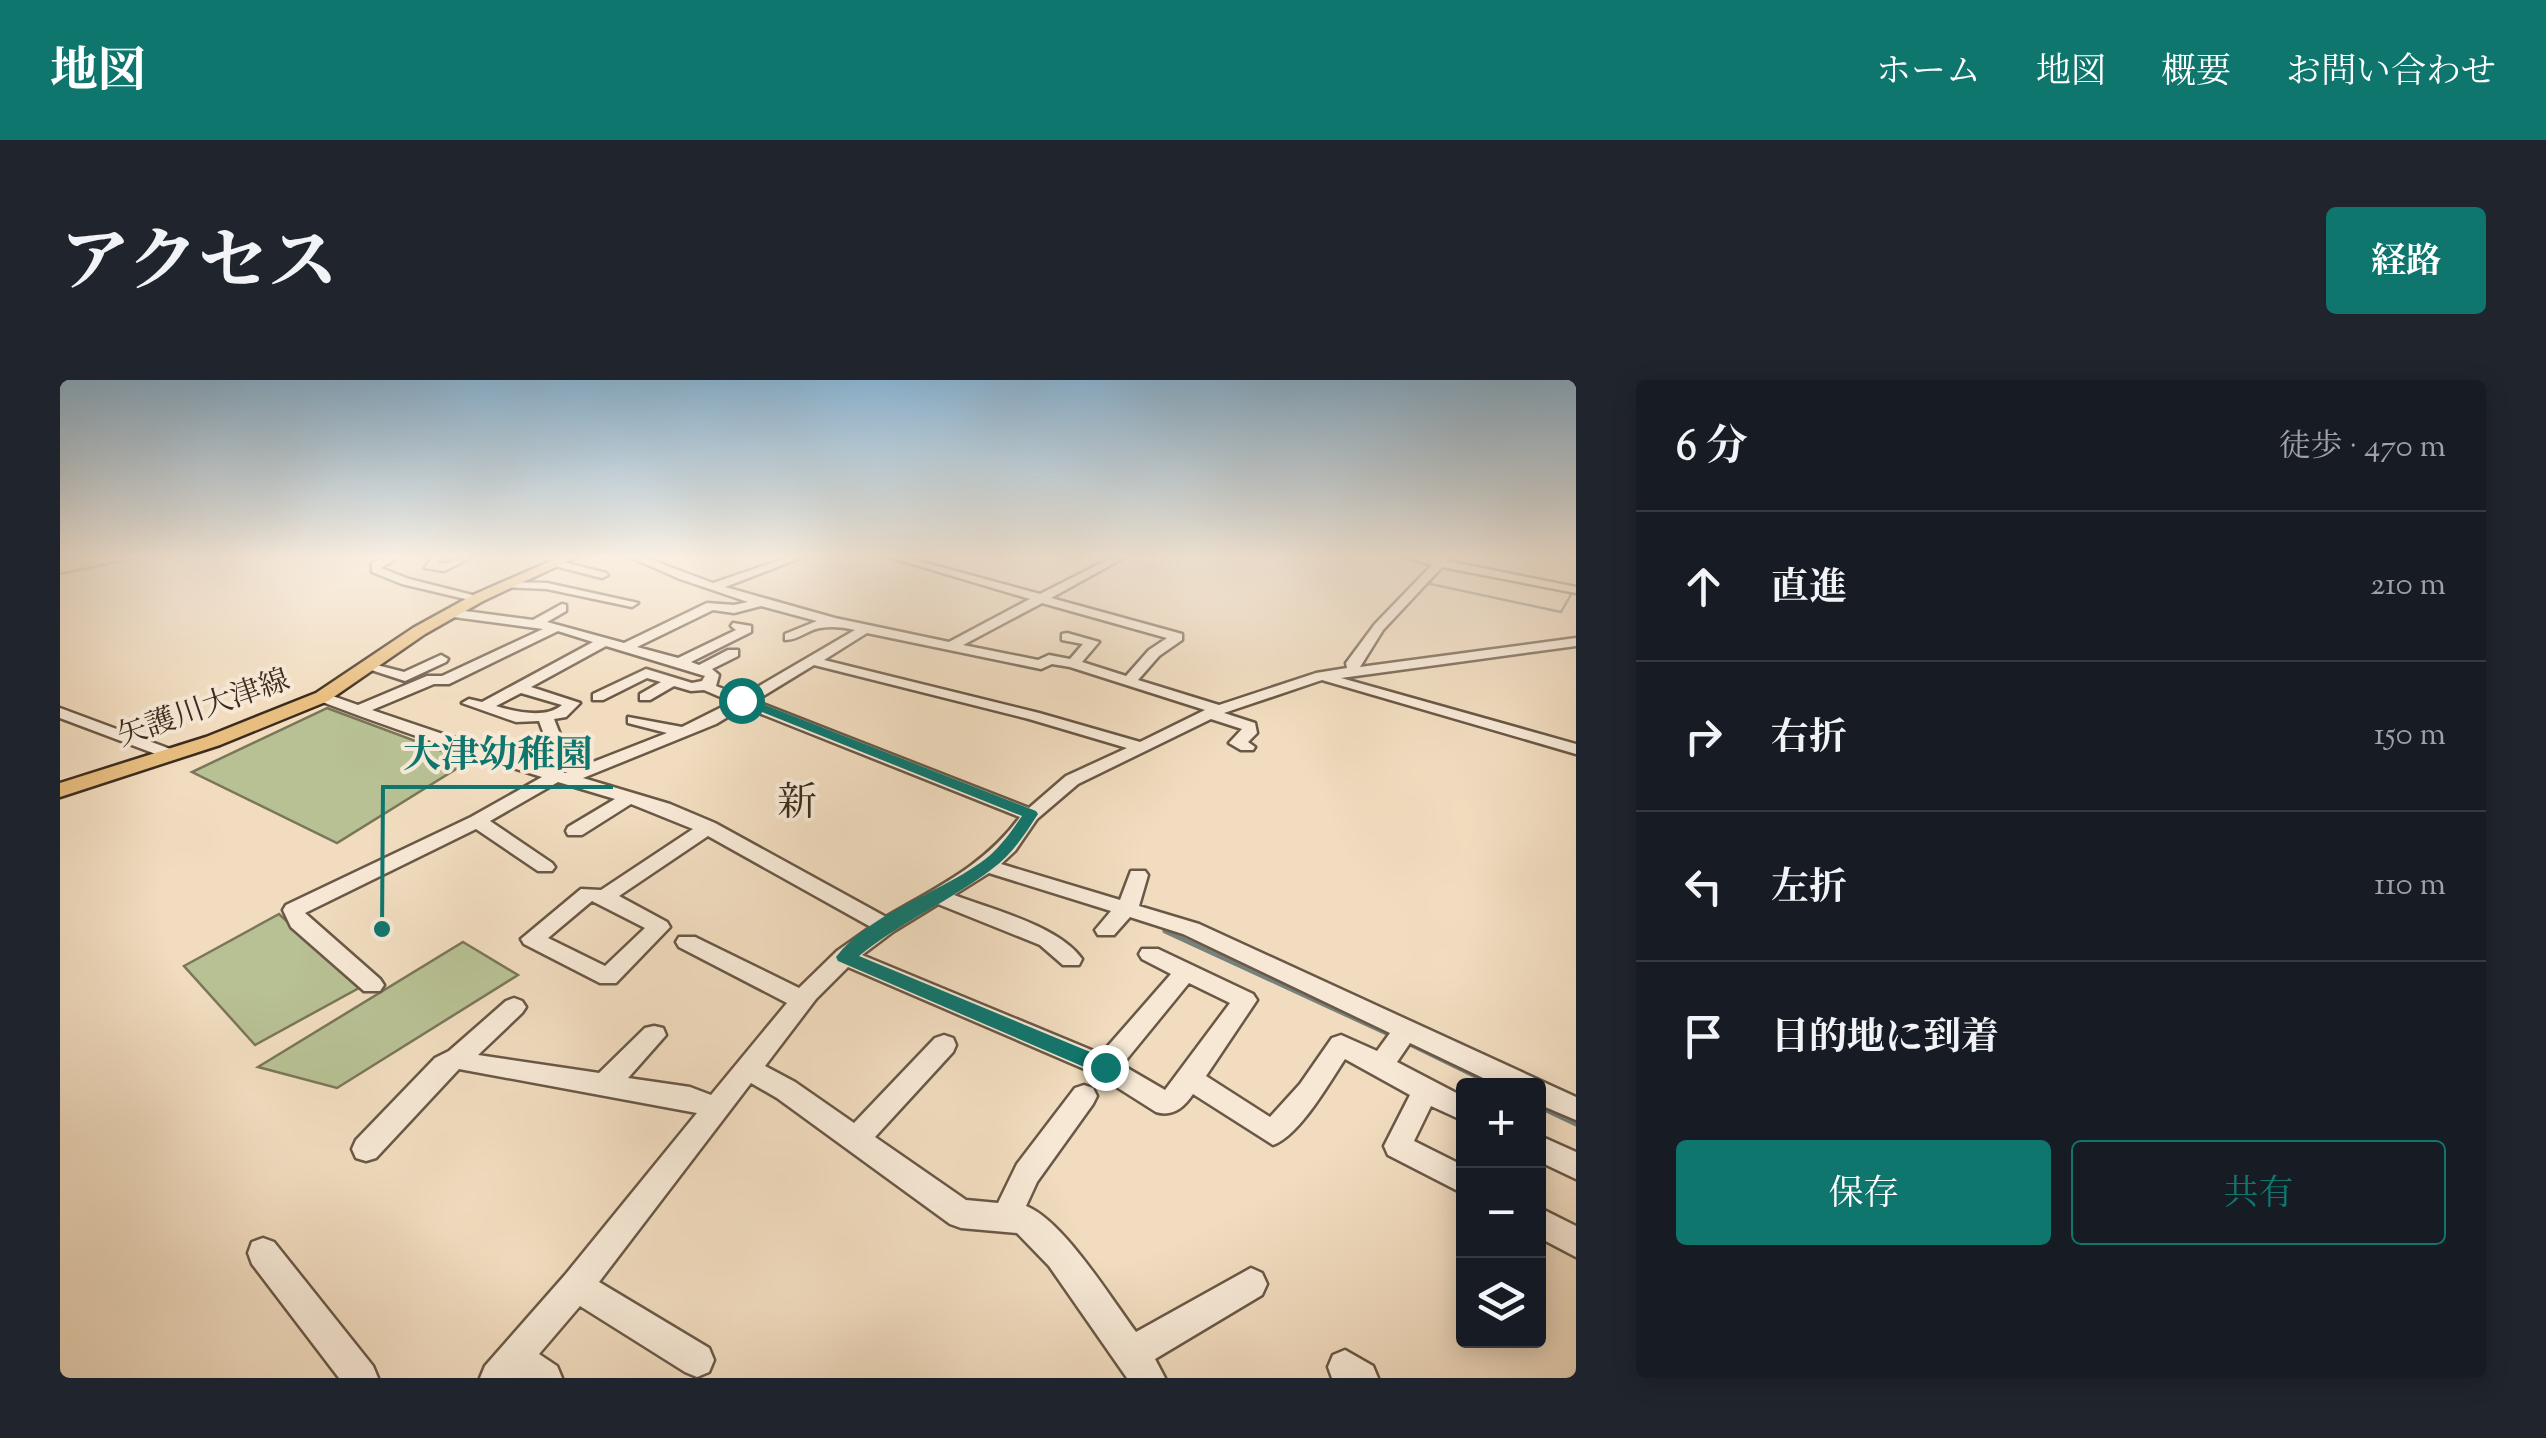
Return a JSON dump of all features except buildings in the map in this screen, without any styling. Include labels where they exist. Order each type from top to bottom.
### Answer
[{"type":"main road","name":"矢護川大津線","points":[[60,790],[246,729],[322,697],[369,667],[391,647],[468,604]]},
{"type":"street","points":[[624,648],[711,606],[734,609],[756,604],[855,628]]},
{"type":"street","points":[[954,644],[1030,604]]},
{"type":"street","points":[[1060,604],[1176,637],[1154,653],[1131,679]]},
{"type":"street","points":[[1354,670],[1353,664],[1402,604]]},
{"type":"street","points":[[537,623],[562,608]]},
{"type":"street","points":[[497,618],[510,609]]},
{"type":"street","points":[[450,614],[557,627],[712,675],[708,686],[678,699]]},
{"type":"street","points":[[578,633],[596,624]]},
{"type":"street","points":[[790,637],[818,624],[954,644],[1041,665],[1049,660],[1074,664],[1131,679],[1250,726],[1249,734],[1237,743],[1246,747]]},
{"type":"street","points":[[677,664],[747,629],[737,626]]},
{"type":"street","points":[[358,710],[432,679],[444,681],[557,627]]},
{"type":"street","points":[[372,986],[299,922],[293,910],[561,778],[711,721],[741,700],[814,661],[855,628]]},
{"type":"street","points":[[1068,637],[1092,642],[1074,664]]},
{"type":"street","points":[[523,689],[573,703],[561,714],[516,717],[476,705],[523,689],[568,658],[603,642]]},
{"type":"street","points":[[545,1378],[505,1368],[576,1286],[802,1000],[845,957],[886,926],[987,866],[1008,847],[1031,814],[1072,780],[1214,712],[1321,676],[1576,642]]},
{"type":"street","points":[[699,670],[734,653]]},
{"type":"street","points":[[369,667],[405,677],[441,659]]},
{"type":"street","points":[[814,661],[1140,747]]},
{"type":"street","points":[[598,698],[646,673],[691,686],[708,686],[1031,814]]},
{"type":"street","points":[[1321,676],[1576,749]]},
{"type":"street","points":[[645,697],[673,681]]},
{"type":"street","points":[[322,697],[511,764],[630,797],[708,827],[886,926]]},
{"type":"street","points":[[60,713],[167,754]]},
{"type":"street","points":[[511,764],[555,742],[545,716]]},
{"type":"street","points":[[633,720],[679,731]]},
{"type":"street","points":[[575,831],[630,797]]},
{"type":"street","points":[[478,821],[546,867]]},
{"type":"street","points":[[604,897],[659,927],[608,977],[532,939],[588,894],[604,897],[708,827]]},
{"type":"street","points":[[987,866],[1190,928],[1509,1078]]},
{"type":"street","points":[[1106,930],[1128,906],[1138,875]]},
{"type":"street","points":[[936,896],[1048,940],[1070,959]]},
{"type":"street","points":[[687,942],[802,1000]]},
{"type":"street","points":[[845,957],[1105,1067],[1165,1104],[1190,1079],[1246,1000],[1150,954]]},
{"type":"street","points":[[1105,1067],[1186,971]]},
{"type":"street","points":[[366,1150],[444,1065],[458,1058],[514,1006]]},
{"type":"street","points":[[1382,1065],[1406,1030]]},
{"type":"street","points":[[606,1083],[654,1035]]},
{"type":"street","points":[[856,1140],[944,1044]]},
{"type":"street","points":[[1190,1079],[1272,1133],[1308,1092],[1341,1045],[1456,1106]]},
{"type":"street","points":[[458,1058],[472,1064],[690,1098],[716,1108]]},
{"type":"street","points":[[746,1068],[786,1090],[961,1214],[1024,1219],[1060,1255],[1139,1366],[1251,1284]]},
{"type":"street","points":[[1424,1091],[1398,1146],[1456,1177]]},
{"type":"street","points":[[1006,1217],[1027,1173],[1084,1096]]},
{"type":"street","points":[[1546,1096],[1576,1109]]},
{"type":"street","points":[[1546,1152],[1576,1166]]},
{"type":"street","points":[[1546,1226],[1576,1242]]},
{"type":"street","points":[[263,1253],[361,1378]]},
{"type":"street","points":[[576,1286],[697,1360]]},
{"type":"green space","points":[[327,708],[469,761],[337,843],[192,772]]},
{"type":"green space","points":[[279,914],[359,988],[255,1045],[184,966]]},
{"type":"green space","points":[[463,942],[518,975],[337,1088],[258,1067]]},
{"type":"waterway","points":[[1522,604],[1561,612],[1566,604]]},
{"type":"waterway","points":[[1165,931],[1393,1036]]},
{"type":"waterway","points":[[1406,1042],[1480,1078]]},
{"type":"waterway","points":[[1546,1110],[1576,1124]]},
{"type":"place","name":"大津幼稚園","points":[[382,929]]},
{"type":"district","name":"新","points":[[797,801]]},
{"type":"route","points":[[741,700],[1031,814],[1008,847],[987,866],[886,926],[845,957],[1105,1067]]}]
